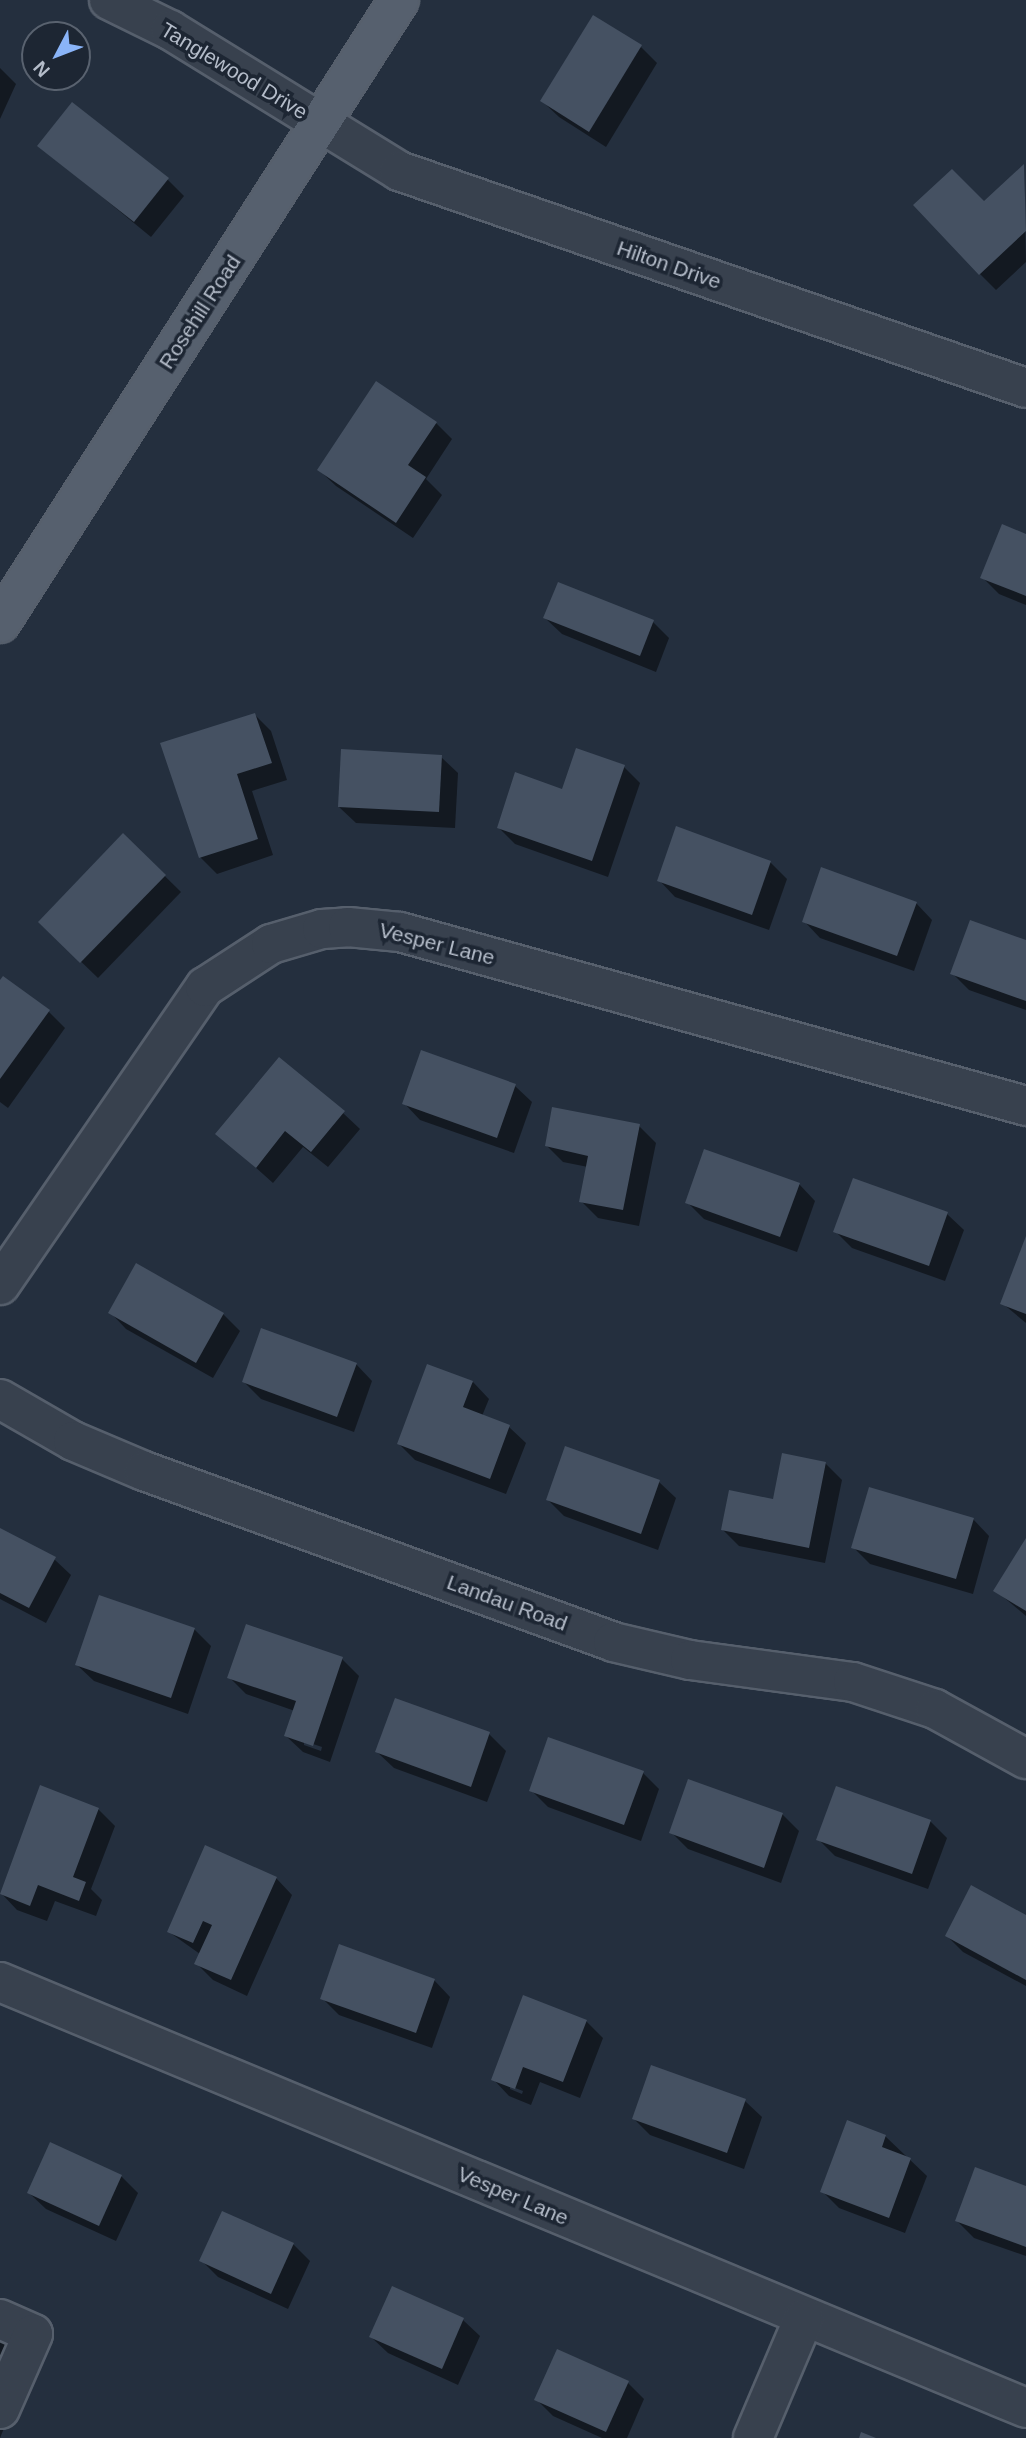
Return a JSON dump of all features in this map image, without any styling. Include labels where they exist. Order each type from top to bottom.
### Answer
[{"type":"main road","name":"Rosehill Road","points":[[0,623],[399,0]]},
{"type":"street","name":"Tanglewood Drive","points":[[109,0],[170,30],[321,123]]},
{"type":"street","name":"Hilton Drive","points":[[321,123],[399,171],[1026,388]]},
{"type":"street","name":"Vesper Lane","points":[[0,1285],[205,987],[271,944],[322,929],[348,927],[400,932],[1026,1106]]},
{"type":"street","name":"Landau Road","points":[[0,1399],[73,1441],[144,1471],[613,1642],[690,1660],[853,1682],[934,1709],[1026,1759]]},
{"type":"street","name":"Vesper Lane","points":[[0,1982],[1026,2408]]},
{"type":"street","points":[[753,2438],[804,2318]]},
{"type":"street","points":[[0,2319],[33,2334],[0,2409]]},
{"type":"building","points":[[593,15],[642,45],[589,132],[540,101]]},
{"type":"building","points":[[72,102],[169,178],[134,222],[37,146]]},
{"type":"building","points":[[1024,164],[1026,231],[979,275],[913,205],[952,169],[984,201]]},
{"type":"building","points":[[376,381],[437,422],[408,465],[426,477],[396,523],[317,470]]},
{"type":"building","points":[[1002,524],[1026,534],[1026,596],[980,578]]},
{"type":"building","points":[[558,582],[654,620],[640,656],[543,618]]},
{"type":"building","points":[[255,713],[272,763],[237,774],[258,839],[199,858],[160,743]]},
{"type":"building","points":[[576,748],[625,765],[592,861],[497,828],[515,772],[562,789]]},
{"type":"building","points":[[341,749],[442,755],[439,812],[338,807]]},
{"type":"building","points":[[676,826],[771,861],[752,915],[657,881]]},
{"type":"building","points":[[123,833],[166,875],[80,963],[38,922]]},
{"type":"building","points":[[821,867],[917,902],[897,956],[802,922]]},
{"type":"building","points":[[970,920],[1026,940],[1026,1001],[950,974]]},
{"type":"building","points":[[3,976],[50,1010],[0,1079],[0,980]]},
{"type":"building","points":[[421,1050],[516,1084],[497,1138],[402,1104]]},
{"type":"building","points":[[279,1057],[345,1111],[311,1152],[285,1131],[256,1168],[215,1134]]},
{"type":"building","points":[[552,1107],[640,1124],[623,1210],[579,1202],[588,1156],[545,1146]]},
{"type":"building","points":[[704,1149],[800,1183],[780,1237],[685,1203]]},
{"type":"building","points":[[853,1178],[948,1212],[929,1266],[833,1232]]},
{"type":"building","points":[[1026,1236],[1026,1314],[1000,1304]]},
{"type":"building","points":[[136,1263],[224,1313],[196,1363],[108,1313]]},
{"type":"building","points":[[261,1328],[357,1363],[337,1417],[242,1382]]},
{"type":"building","points":[[427,1364],[473,1381],[463,1407],[510,1425],[490,1479],[397,1444]]},
{"type":"building","points":[[565,1446],[660,1480],[641,1534],[546,1500]]},
{"type":"building","points":[[782,1453],[826,1462],[809,1548],[721,1530],[729,1490],[773,1499]]},
{"type":"building","points":[[869,1487],[974,1518],[956,1579],[851,1548]]},
{"type":"building","points":[[0,1528],[56,1557],[29,1608],[0,1593]]},
{"type":"building","points":[[1026,1538],[1026,1611],[993,1591]]},
{"type":"building","points":[[99,1595],[195,1628],[171,1698],[75,1665]]},
{"type":"building","points":[[246,1624],[343,1657],[313,1746],[284,1736],[296,1701],[227,1678]]},
{"type":"building","points":[[395,1698],[490,1732],[471,1787],[375,1752]]},
{"type":"building","points":[[548,1737],[644,1771],[624,1825],[529,1791]]},
{"type":"building","points":[[688,1779],[783,1813],[764,1868],[669,1833]]},
{"type":"building","points":[[40,1785],[99,1808],[73,1877],[86,1882],[79,1901],[38,1885],[30,1906],[0,1894]]},
{"type":"building","points":[[836,1786],[931,1820],[912,1874],[816,1840]]},
{"type":"building","points":[[205,1845],[277,1877],[231,1980],[194,1964],[212,1925],[203,1921],[193,1943],[167,1932]]},
{"type":"building","points":[[971,1885],[1026,1915],[1026,1980],[945,1936]]},
{"type":"building","points":[[339,1944],[435,1979],[416,2033],[320,1999]]},
{"type":"building","points":[[523,1995],[587,2020],[563,2082],[523,2067],[515,2089],[491,2080]]},
{"type":"building","points":[[651,2065],[746,2099],[727,2153],[632,2119]]},
{"type":"building","points":[[847,2120],[886,2135],[882,2147],[911,2158],[889,2218],[820,2192]]},
{"type":"building","points":[[50,2142],[122,2175],[99,2226],[27,2193]]},
{"type":"building","points":[[975,2167],[1026,2186],[1026,2247],[955,2221]]},
{"type":"building","points":[[222,2211],[294,2243],[271,2294],[199,2261]]},
{"type":"building","points":[[392,2286],[464,2318],[442,2369],[369,2337]]},
{"type":"building","points":[[557,2349],[629,2381],[606,2432],[534,2400]]},
{"type":"building","points":[[861,2432],[876,2438],[859,2438]]}]
